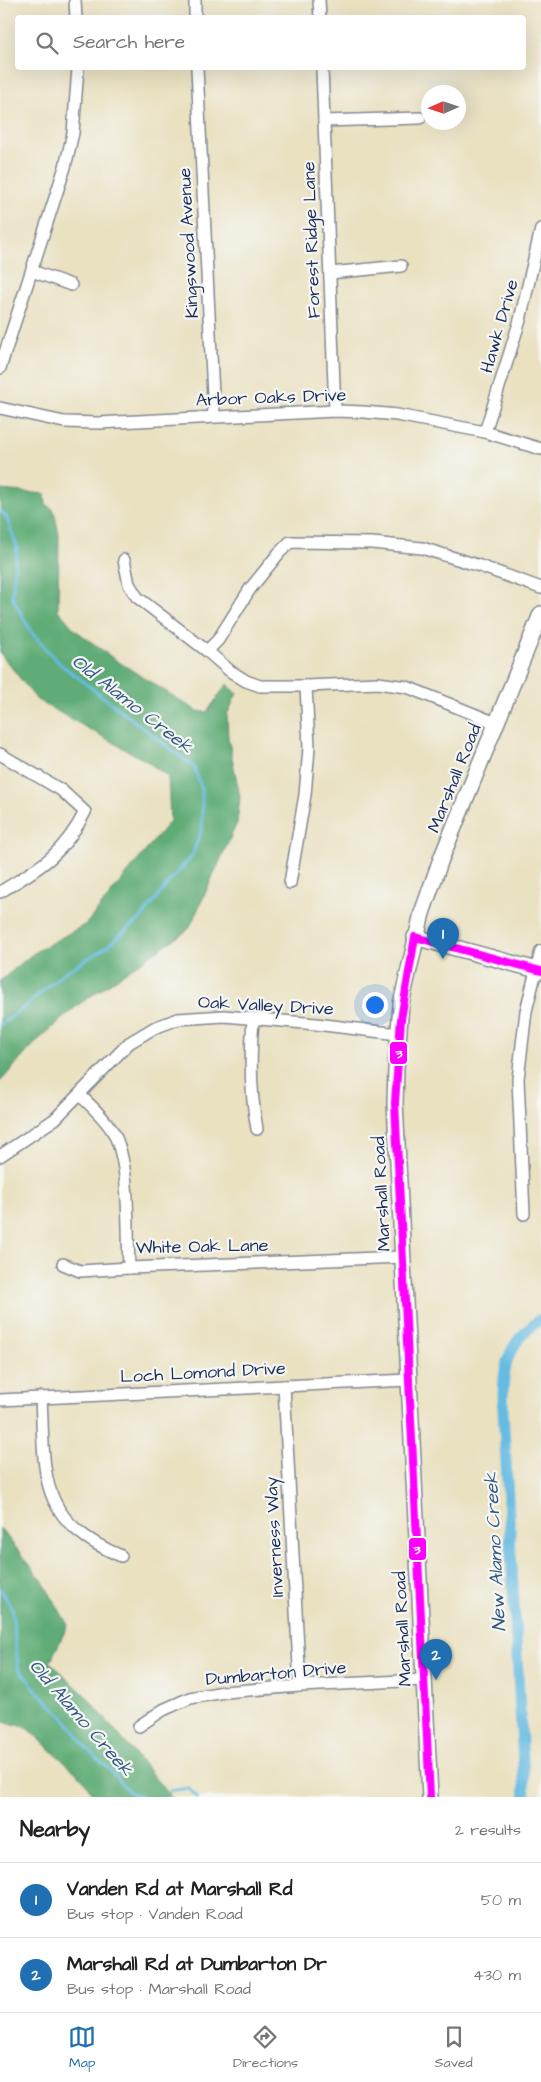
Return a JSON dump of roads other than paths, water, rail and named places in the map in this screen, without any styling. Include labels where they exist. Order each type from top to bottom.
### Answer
[{"type":"street","points":[[76,0],[76,15]]},
{"type":"street","points":[[195,0],[196,15]]},
{"type":"street","points":[[319,0],[320,15]]},
{"type":"street","points":[[0,368],[65,168],[73,133],[78,70]]},
{"type":"street","name":"Kingswood Avenue","points":[[197,70],[214,416]]},
{"type":"street","name":"Forest Ridge Lane","points":[[322,70],[335,411]]},
{"type":"street","points":[[324,121],[420,118]]},
{"type":"street","name":"Hawk Drive","points":[[485,432],[520,320],[541,229]]},
{"type":"street","points":[[330,273],[401,266]]},
{"type":"street","points":[[32,271],[72,285]]},
{"type":"street","name":"Arbor Oaks Drive","points":[[0,408],[64,422],[98,423],[335,411],[397,415],[485,432],[541,449]]},
{"type":"street","points":[[207,651],[218,640],[250,589],[290,542],[372,543],[422,548],[541,588]]},
{"type":"street","points":[[124,560],[129,584],[137,597],[230,671],[246,681],[260,686],[392,684],[407,687],[496,723]]},
{"type":"street","name":"Marshall Road","points":[[430,1797],[395,1103],[398,1034],[415,937],[436,875],[541,614]]},
{"type":"street","points":[[290,883],[308,769],[306,686]]},
{"type":"street","points":[[0,754],[61,790],[85,812],[74,833],[63,848],[41,868],[0,892]]},
{"type":"street","points":[[415,937],[538,970]]},
{"type":"street","points":[[524,1214],[518,1078],[526,1011],[538,970],[541,951]]},
{"type":"street","name":"Oak Valley Drive","points":[[0,1156],[55,1119],[130,1043],[154,1028],[178,1019],[202,1016],[253,1019],[316,1024],[398,1034]]},
{"type":"street","points":[[253,1019],[252,1102],[257,1128]]},
{"type":"street","name":"White Oak Lane","points":[[80,1095],[113,1131],[120,1150],[124,1169],[129,1268],[402,1257]]},
{"type":"street","points":[[62,1264],[80,1271],[129,1268]]},
{"type":"street","name":"Loch Lomond Drive","points":[[0,1400],[408,1380]]},
{"type":"street","name":"Inverness Way","points":[[284,1386],[300,1686]]},
{"type":"street","points":[[41,1398],[46,1478],[52,1497],[64,1518],[80,1534],[98,1546],[121,1556]]},
{"type":"street","name":"Dumbarton Drive","points":[[139,1726],[163,1710],[190,1698],[224,1692],[423,1680]]},
{"type":"waterway","name":"Old Alamo Creek","points":[[0,511],[6,516],[17,547],[12,597],[31,632],[59,663],[194,767],[202,790],[202,828],[192,856],[142,917],[105,948],[62,974],[25,1007],[0,1025]]},
{"type":"waterway","name":"New Alamo Creek","points":[[525,1797],[503,1395],[505,1370],[513,1348],[519,1338],[541,1319]]},
{"type":"waterway","name":"Old Alamo Creek","points":[[0,1589],[12,1608],[18,1668],[37,1691],[67,1721],[86,1748],[113,1773],[129,1792],[141,1797]]},
{"type":"waterway","name":"Old Alamo Creek","points":[[170,1791],[188,1788],[197,1797]]},
{"type":"place","name":"Vanden Rd at Marshall Rd","points":[[443,959]]},
{"type":"place","name":"Marshall Rd at Dumbarton Dr","points":[[436,1680]]}]
